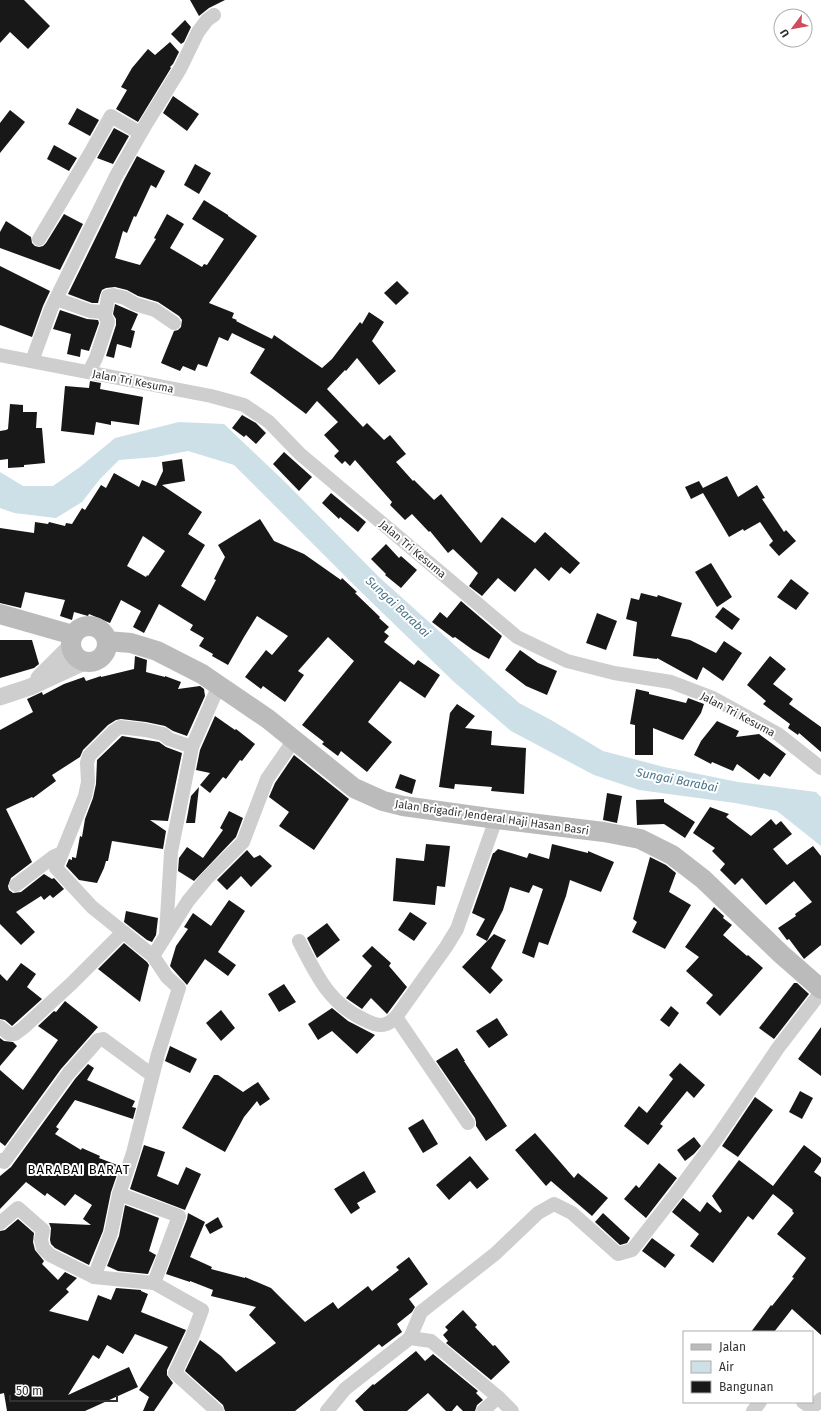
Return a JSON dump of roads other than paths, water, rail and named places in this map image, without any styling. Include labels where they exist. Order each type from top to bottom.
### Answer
[{"type":"main road","points":[[0,614],[72,641]]},
{"type":"main road","points":[[83,627],[96,627],[101,630],[105,636],[107,648],[101,659],[95,662],[84,662],[77,658],[72,641],[78,630],[83,627]]},
{"type":"main road","name":"Jalan Brigadir Jenderal Haji Hasan Basri","points":[[107,642],[131,643],[157,651],[202,674],[268,719],[354,788],[383,802],[403,806],[604,832],[640,839],[672,855],[703,879],[781,954],[821,989]]},
{"type":"street","points":[[32,361],[56,299],[116,176],[140,133],[180,69],[198,32],[207,20],[214,15]]},
{"type":"street","points":[[39,239],[92,150],[110,116],[140,133]]},
{"type":"street","points":[[103,312],[106,310],[108,296],[113,295],[125,298],[135,304],[155,310],[174,324]]},
{"type":"street","points":[[56,299],[90,311],[103,312]]},
{"type":"street","points":[[89,372],[96,358],[108,322],[103,312]]},
{"type":"street","name":"Jalan Tri Kesuma","points":[[0,355],[212,396],[244,405],[269,422],[300,454],[517,637],[567,661],[614,673],[671,682],[713,698],[778,734],[821,768]]},
{"type":"street","points":[[30,687],[72,641]]},
{"type":"street","points":[[0,697],[30,687],[84,662]]},
{"type":"street","points":[[166,934],[171,852],[192,747],[219,685]]},
{"type":"street","points":[[94,1277],[111,1233],[119,1194],[133,1153],[152,1075],[180,988],[167,977],[153,956],[92,907],[56,868],[85,796],[88,782],[87,763],[89,756],[114,730],[120,727],[145,730],[162,734],[169,740],[192,747]]},
{"type":"street","points":[[153,956],[188,900],[207,878],[243,842],[267,779],[294,740]]},
{"type":"street","points":[[299,941],[319,980],[341,1005],[352,1014],[375,1025],[385,1025],[396,1018],[442,953],[456,930],[496,818]]},
{"type":"street","points":[[16,885],[53,857],[62,853]]},
{"type":"street","points":[[0,1027],[9,1034],[15,1034],[23,1028],[71,984],[123,932]]},
{"type":"street","points":[[326,1411],[344,1389],[410,1338],[421,1312],[494,1254],[538,1213],[554,1204],[572,1213],[618,1254],[632,1250],[719,1135],[778,1048],[821,992]]},
{"type":"street","points":[[396,1018],[468,1123]]},
{"type":"street","points":[[0,1160],[4,1162],[68,1074],[98,1040],[103,1039],[152,1075]]},
{"type":"street","points":[[119,1194],[179,1216],[154,1283]]},
{"type":"street","points":[[0,1223],[18,1208],[42,1230],[41,1240],[43,1248],[50,1255],[94,1277],[154,1283],[202,1310],[192,1337],[175,1373],[217,1411]]},
{"type":"street","points":[[410,1338],[431,1340],[498,1397],[512,1411]]},
{"type":"street","points":[[483,1411],[498,1397]]},
{"type":"street","points":[[804,1403],[812,1408],[821,1399]]},
{"type":"street","points":[[753,1411],[759,1403]]},
{"type":"water","name":"Sungai Barabai","points":[[179,422],[224,424],[285,482],[379,577],[519,703],[603,751],[664,767],[738,782],[816,792],[821,797],[821,846],[777,811],[735,803],[639,790],[594,775],[511,731],[453,681],[359,590],[234,465],[188,451],[156,457],[119,460],[100,479],[82,502],[56,518],[14,513],[0,508],[0,472],[23,486],[53,486],[80,467],[115,438]]},
{"type":"district","name":"BARABAI BARAT","points":[[79,1169]]}]
